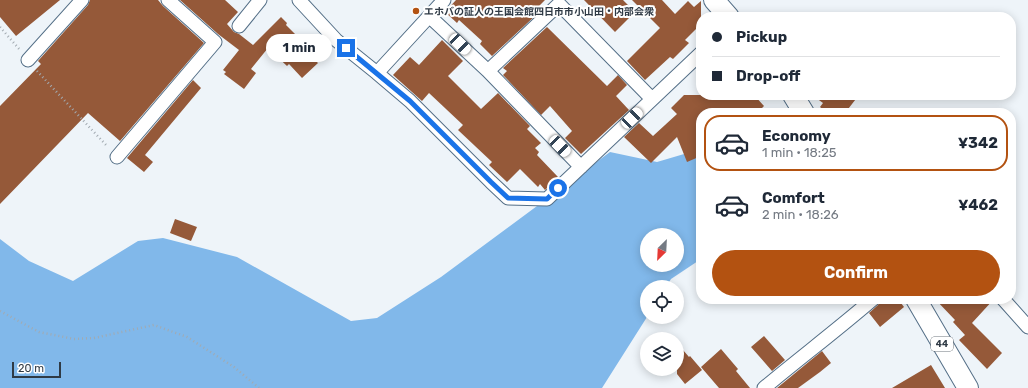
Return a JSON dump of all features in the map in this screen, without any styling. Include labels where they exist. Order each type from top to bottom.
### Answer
[{"type":"main road","name":"44","points":[[919,304],[968,388]]},
{"type":"street","points":[[28,60],[82,0]]},
{"type":"street","points":[[117,157],[215,42],[168,0]]},
{"type":"street","points":[[239,26],[260,0]]},
{"type":"street","points":[[299,0],[336,40],[410,101],[508,198],[547,199],[696,58]]},
{"type":"street","points":[[377,73],[444,0]]},
{"type":"street","points":[[488,72],[559,4],[652,99]]},
{"type":"street","points":[[429,16],[488,72],[581,167]]},
{"type":"street","points":[[764,388],[835,332],[867,304]]},
{"type":"street","points":[[1008,304],[1028,327]]},
{"type":"path","points":[[0,27],[28,60],[117,157]]},
{"type":"path","points":[[0,311],[40,332],[74,339],[94,338],[154,324],[187,337],[234,367],[259,388]]},
{"type":"shaded area","points":[[696,150],[696,262],[684,270],[684,228],[640,228],[640,272],[682,272],[670,280],[640,280],[640,324],[643,324],[602,388],[0,388],[0,239],[29,261],[73,281],[138,241],[163,238],[237,257],[351,321],[377,318],[441,277],[610,152],[657,162]]},
{"type":"building","points":[[0,0],[60,0],[16,36],[0,17]]},
{"type":"building","points":[[90,0],[158,0],[204,43],[120,141],[88,113],[0,204],[0,106],[41,64],[38,61],[88,5]]},
{"type":"building","points":[[180,0],[225,0],[238,12],[227,24],[234,32],[253,45],[281,17],[287,23],[286,25],[307,46],[304,49],[318,63],[302,78],[289,64],[287,66],[268,48],[251,69],[256,73],[244,89],[224,74],[226,72],[223,70],[239,50],[218,34]]},
{"type":"building","points":[[456,0],[545,0],[533,12],[536,15],[492,56],[480,44],[482,41],[459,20],[457,23],[445,12]]},
{"type":"building","points":[[584,0],[623,0],[635,12],[615,32]]},
{"type":"building","points":[[632,0],[662,0],[675,14],[688,1],[694,7],[701,1],[701,12],[696,12],[696,29],[685,40],[689,43],[673,59],[670,57],[645,80],[627,61],[660,28]]},
{"type":"building","points":[[547,27],[607,86],[618,75],[627,85],[616,96],[629,110],[581,154],[565,138],[572,131],[550,106],[541,115],[503,75],[507,71],[503,68]]},
{"type":"building","points":[[442,40],[463,61],[448,76],[481,109],[498,93],[530,126],[527,129],[541,143],[535,148],[539,152],[537,155],[558,177],[545,190],[540,184],[538,187],[520,169],[507,182],[489,165],[492,162],[458,130],[463,125],[429,93],[422,101],[393,75],[410,57],[419,65]]},
{"type":"building","points":[[193,80],[201,88],[145,155],[153,162],[144,172],[127,158]]},
{"type":"building","points":[[684,95],[696,95],[696,100],[759,100],[764,106],[762,108],[696,108],[696,158],[687,162],[677,137],[651,163],[624,137],[639,123],[653,136],[677,114],[671,108]]},
{"type":"building","points":[[819,100],[855,100],[849,108],[821,108],[820,107],[823,103]]},
{"type":"building","points":[[175,219],[197,227],[191,241],[170,233]]},
{"type":"building","points":[[902,304],[904,307],[880,327],[869,313],[878,305]]},
{"type":"building","points":[[940,304],[989,304],[972,323],[1002,353],[987,369],[959,340],[965,335],[953,322],[955,320]]},
{"type":"building","points":[[764,336],[785,360],[772,371],[751,347]]},
{"type":"building","points":[[721,349],[738,369],[736,371],[750,388],[719,388],[701,367]]},
{"type":"building","points":[[684,351],[702,370],[685,384],[679,376],[684,376]]},
{"type":"building","points":[[822,351],[831,363],[798,388],[777,388]]},
{"type":"building","points":[[931,365],[945,388],[892,388]]},
{"type":"place","name":"エホバの証人の王国会館四日市市小山田・内部会衆","points":[[416,11]]},
{"type":"route","points":[[346,48],[410,101],[508,198],[547,199],[558,188]]}]
